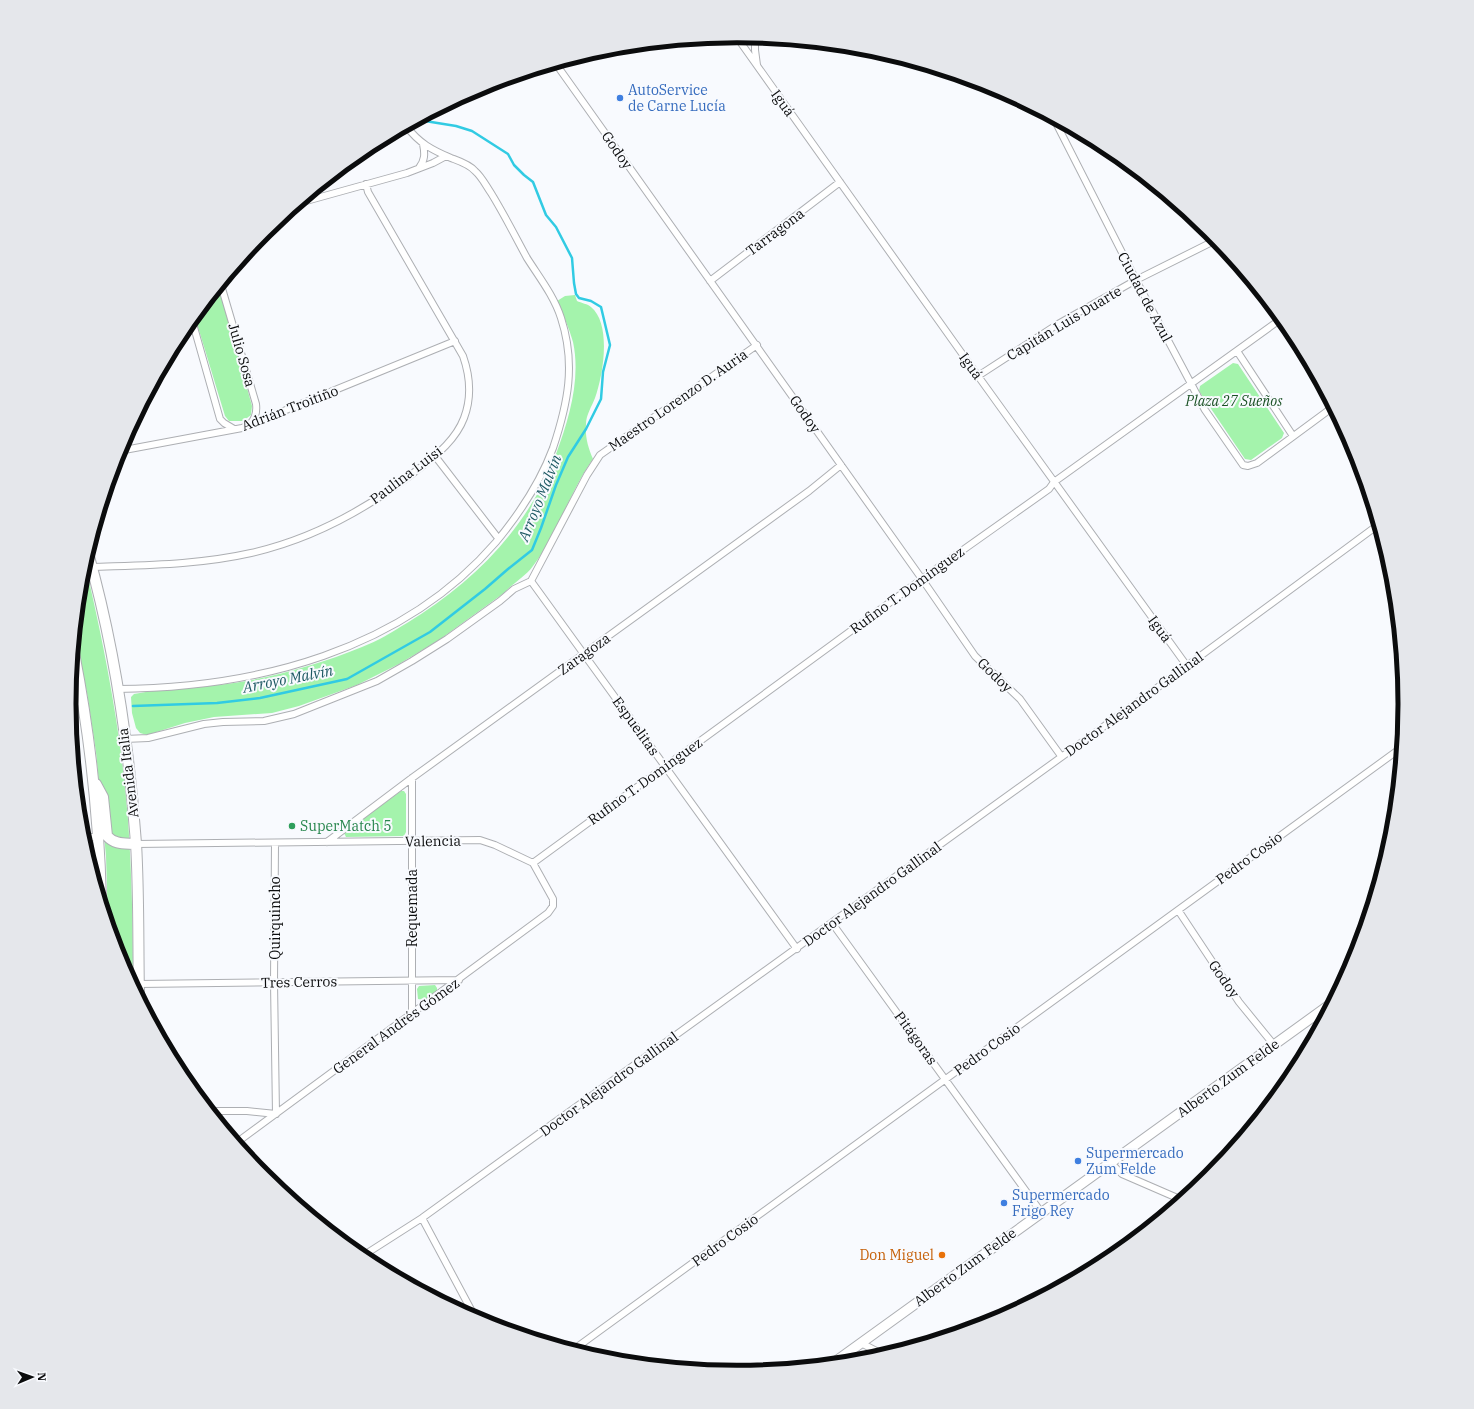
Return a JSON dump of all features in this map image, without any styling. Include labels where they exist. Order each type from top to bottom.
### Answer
[{"type":"main road","name":"Avenida Italia","points":[[89,573],[108,635],[132,792],[136,844],[139,984]]},
{"type":"main road","points":[[77,669],[94,778],[99,837],[100,884]]},
{"type":"main road","points":[[94,778],[103,796],[107,836],[118,843],[136,844]]},
{"type":"street","name":"Iguá","points":[[741,43],[978,376],[1187,666]]},
{"type":"street","name":"Iguá","points":[[754,43],[757,66]]},
{"type":"street","name":"Godoy","points":[[559,68],[757,345],[975,656],[1020,699],[1061,756]]},
{"type":"street","name":"Ciudad de Azul","points":[[1057,126],[1190,383],[1205,410],[1230,447],[1244,464],[1248,466],[1257,463],[1293,436]]},
{"type":"street","points":[[117,689],[212,683],[246,677],[305,662],[354,645],[387,629],[439,595],[480,560],[511,524],[529,498],[546,467],[559,429],[570,381],[570,358],[567,337],[560,315],[484,181],[475,170],[466,164],[423,144],[410,130]]},
{"type":"street","points":[[418,168],[424,160],[423,144]]},
{"type":"street","points":[[310,200],[418,168],[441,160],[446,156]]},
{"type":"street","name":"Tarragona","points":[[710,281],[840,182]]},
{"type":"street","name":"Paulina Luisi","points":[[90,568],[173,565],[200,562],[233,557],[275,547],[298,539],[332,524],[365,506],[394,487],[435,456],[451,439],[464,418],[468,403],[470,379],[463,356],[368,192],[366,184]]},
{"type":"street","name":"Capitán Luis Duarte","points":[[978,376],[1058,324],[1136,280],[1210,243]]},
{"type":"street","name":"Julio Sosa","points":[[222,289],[256,404],[256,415],[250,424]]},
{"type":"street","name":"Rufino T. Domínguez","points":[[533,863],[922,579],[1049,489],[1054,482],[1190,383],[1277,323]]},
{"type":"street","points":[[194,327],[220,419],[224,424],[234,429]]},
{"type":"street","name":"Adrián Troitiño","points":[[127,450],[234,429],[250,424],[455,341]]},
{"type":"street","name":"Maestro Lorenzo D. Auria","points":[[531,581],[587,475],[600,455],[757,345]]},
{"type":"street","points":[[1237,351],[1293,436],[1329,409]]},
{"type":"street","points":[[435,456],[498,538]]},
{"type":"street","name":"Zaragoza","points":[[327,842],[412,778],[809,491],[841,465]]},
{"type":"street","name":"Doctor Alejandro Gallinal","points":[[366,1253],[422,1218],[1187,666],[1374,528]]},
{"type":"street","points":[[125,739],[148,738],[223,722],[264,721],[294,714],[370,684],[412,661],[500,601],[514,589],[531,581]]},
{"type":"street","name":"Espuelitas","points":[[531,581],[797,948]]},
{"type":"street","name":"Pedro Cosio","points":[[579,1346],[1397,751]]},
{"type":"street","name":"Requemada","points":[[412,778],[412,1014]]},
{"type":"street","points":[[89,837],[99,837]]},
{"type":"street","name":"Valencia","points":[[136,844],[412,842],[480,840],[495,845],[533,863]]},
{"type":"street","name":"Quirquincho","points":[[275,843],[274,982],[276,1114]]},
{"type":"street","name":"General Andrés Gómez","points":[[240,1140],[548,913],[553,906],[553,899],[533,863]]},
{"type":"street","name":"Godoy","points":[[1178,910],[1239,1002],[1274,1045]]},
{"type":"street","name":"Pitágoras","points":[[832,923],[1040,1212]]},
{"type":"street","name":"Tres Cerros","points":[[139,984],[459,980]]},
{"type":"street","name":"Alberto Zum Felde","points":[[842,1357],[1040,1212],[1323,1010]]},
{"type":"street","points":[[215,1111],[248,1111],[276,1114]]},
{"type":"street","points":[[1110,1162],[1122,1174],[1177,1198]]},
{"type":"street","points":[[422,1218],[471,1310]]},
{"type":"street","points":[[861,1343],[876,1351]]},
{"type":"shaded area","points":[[77,747],[79,747],[85,816],[81,791]]},
{"type":"green space","points":[[220,292],[252,406],[251,415],[243,421],[229,421],[225,416],[197,323]]},
{"type":"green space","points":[[575,295],[577,301],[590,306],[598,315],[602,325],[604,337],[601,377],[586,421],[586,438],[593,459],[577,485],[550,540],[533,566],[504,593],[439,640],[399,664],[357,685],[299,706],[272,713],[214,717],[185,723],[147,735],[140,733],[136,728],[132,713],[131,697],[134,694],[149,691],[237,683],[294,670],[349,652],[385,636],[431,607],[454,590],[496,551],[530,506],[544,481],[561,441],[572,399],[576,370],[573,342],[557,301],[565,296]]},
{"type":"green space","name":"Plaza 27 Sueños","points":[[1233,363],[1238,364],[1284,433],[1282,438],[1251,460],[1245,459],[1199,391],[1200,386]]},
{"type":"green space","points":[[87,579],[96,611],[108,670],[122,760],[128,820],[133,973],[107,906],[106,856],[96,752],[87,693],[78,650],[81,618]]},
{"type":"green space","points":[[401,791],[404,791],[406,794],[406,832],[404,836],[346,837],[344,833],[346,831]]},
{"type":"green space","points":[[435,985],[437,991],[424,1000],[418,999],[417,989],[419,986]]},
{"type":"waterway","name":"Arroyo Malvín","points":[[133,706],[217,703],[260,698],[347,679],[430,632],[532,550],[568,457],[586,429],[601,399],[603,372],[610,345],[601,307],[591,301],[579,298],[576,294],[572,258],[556,227],[546,215],[533,182],[514,165],[508,154],[472,131],[456,126],[426,121]]},
{"type":"place","name":"AutoService de Carne Lucía","points":[[620,98]]},
{"type":"place","name":"SuperMatch 5","points":[[292,826]]},
{"type":"place","name":"Supermercado Zum Felde","points":[[1078,1161]]},
{"type":"place","name":"Supermercado Frigo Rey","points":[[1004,1203]]},
{"type":"place","name":"Don Miguel","points":[[942,1255]]}]
